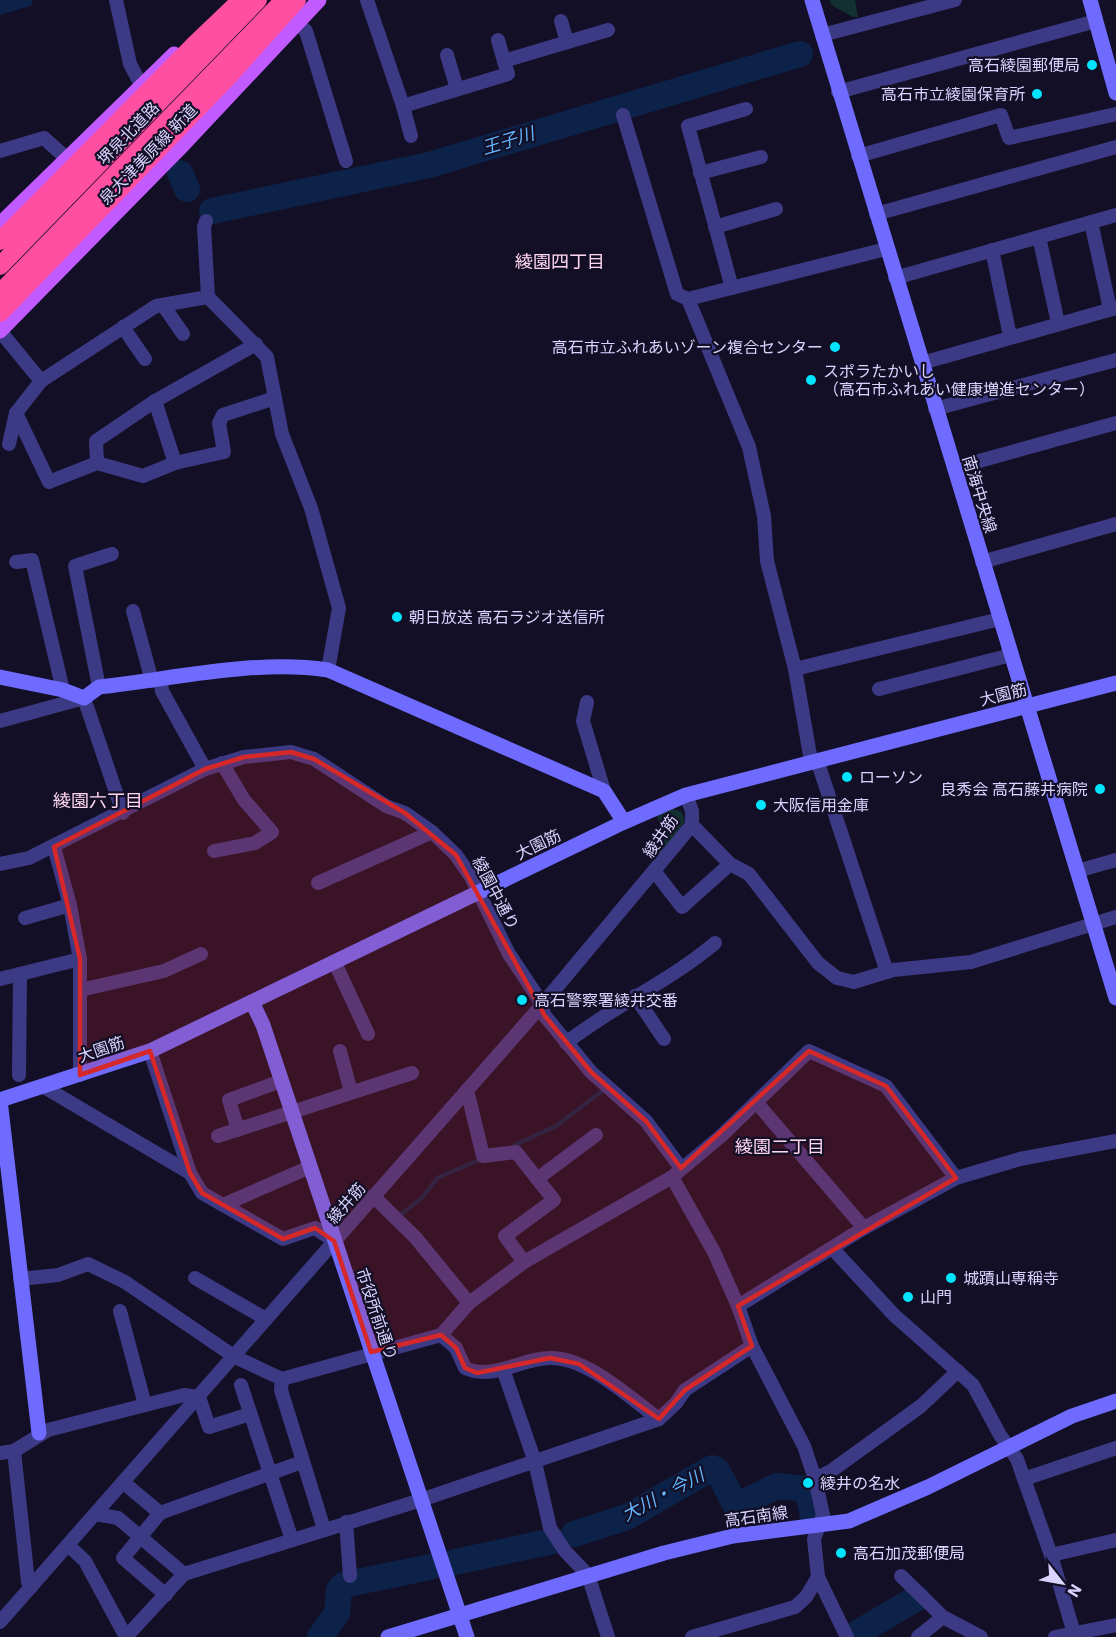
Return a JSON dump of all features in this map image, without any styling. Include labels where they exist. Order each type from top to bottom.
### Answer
[{"type":"highway","points":[[0,241],[241,0]]},
{"type":"highway","name":"堺泉北道路","points":[[0,266],[258,0]]},
{"type":"highway","name":"堺泉北道路","points":[[0,293],[284,0]]},
{"type":"highway","points":[[0,313],[140,170],[297,0]]},
{"type":"main road","points":[[0,224],[65,157],[230,0]]},
{"type":"main road","name":"泉大津美原線 新道","points":[[0,331],[179,149],[319,0]]},
{"type":"street","points":[[116,0],[130,64],[179,149]]},
{"type":"street","points":[[368,0],[382,47],[404,106],[411,136]]},
{"type":"street","name":"南海中央線","points":[[812,0],[838,92],[1116,998]]},
{"type":"street","points":[[822,35],[955,0]]},
{"type":"street","points":[[1090,0],[1116,93]]},
{"type":"street","points":[[561,21],[567,42]]},
{"type":"street","points":[[838,92],[1095,21]]},
{"type":"street","points":[[297,23],[306,32],[331,87],[349,144],[346,161]]},
{"type":"street","points":[[504,61],[608,30]]},
{"type":"street","points":[[404,106],[508,74],[498,40]]},
{"type":"street","points":[[382,47],[396,42]]},
{"type":"street","points":[[447,55],[457,89]]},
{"type":"street","points":[[732,288],[688,126],[746,109]]},
{"type":"street","points":[[858,156],[1001,115],[1009,138],[1116,114]]},
{"type":"street","points":[[623,115],[678,294],[688,299],[886,249]]},
{"type":"street","points":[[0,151],[44,138],[65,157]]},
{"type":"street","points":[[876,214],[1116,147]]},
{"type":"street","points":[[700,173],[761,157]]},
{"type":"street","points":[[715,227],[776,209]]},
{"type":"street","points":[[896,278],[1116,215]]},
{"type":"street","points":[[206,220],[204,227],[208,297],[225,317],[256,344],[267,357],[282,434],[311,508],[339,608],[328,670]]},
{"type":"street","points":[[922,363],[1010,336],[1113,309],[1091,222]]},
{"type":"street","points":[[1040,237],[1058,323]]},
{"type":"street","points":[[992,250],[1010,336]]},
{"type":"street","points":[[9,444],[16,413],[41,381],[156,306],[208,297]]},
{"type":"street","points":[[688,299],[749,447],[764,516],[766,561],[795,669],[814,760],[887,972]]},
{"type":"street","points":[[163,305],[183,334]]},
{"type":"street","points":[[123,327],[145,359]]},
{"type":"street","points":[[0,331],[41,381]]},
{"type":"street","points":[[97,463],[96,441],[155,401],[256,344]]},
{"type":"street","points":[[935,409],[1116,360]]},
{"type":"street","points":[[16,413],[49,482],[97,463],[143,476],[175,463],[224,452],[219,423],[223,414],[275,398]]},
{"type":"street","points":[[155,401],[175,463]]},
{"type":"street","points":[[954,468],[1116,423]]},
{"type":"street","points":[[982,562],[1116,524]]},
{"type":"street","points":[[99,687],[75,566],[112,554]]},
{"type":"street","points":[[16,562],[32,560],[63,690]]},
{"type":"street","points":[[133,611],[157,681],[205,769]]},
{"type":"street","points":[[795,669],[1000,619]]},
{"type":"street","points":[[879,689],[1011,655]]},
{"type":"street","points":[[0,721],[84,698],[99,687],[245,668],[305,666],[328,670],[604,791]]},
{"type":"street","points":[[0,677],[63,690],[84,698]]},
{"type":"street","name":"大園筋","points":[[0,1100],[150,1051],[624,822],[686,795],[1116,683]]},
{"type":"street","points":[[84,698],[123,813]]},
{"type":"street","points":[[587,702],[583,721],[604,791],[624,822]]},
{"type":"street","name":"綾園中通り","points":[[0,864],[29,858],[54,847],[205,769],[268,753],[291,752],[314,759],[386,806],[405,813],[432,832],[456,855],[479,893],[509,954],[566,1042],[591,1072],[646,1121],[677,1172],[738,1306],[752,1346],[804,1446],[815,1479],[823,1515],[814,1539],[818,1577],[847,1637]]},
{"type":"street","points":[[214,851],[255,843],[272,832],[244,800],[222,763]]},
{"type":"street","name":"綾井筋","points":[[0,1622],[235,1357],[655,872],[692,825],[692,811],[686,795]]},
{"type":"street","points":[[692,825],[730,864],[749,874],[818,963],[837,978],[854,982],[887,972],[971,962],[1116,917]]},
{"type":"street","points":[[318,883],[432,832]]},
{"type":"street","points":[[54,847],[80,959],[80,1075]]},
{"type":"street","points":[[1077,871],[1116,860]]},
{"type":"street","points":[[655,872],[682,907],[730,864]]},
{"type":"street","points":[[25,918],[69,905]]},
{"type":"street","points":[[566,1042],[635,996],[660,988],[715,943]]},
{"type":"street","points":[[80,990],[164,971],[201,954]]},
{"type":"street","points":[[0,979],[80,959]]},
{"type":"street","points":[[335,963],[368,1034]]},
{"type":"street","points":[[20,974],[20,1076]]},
{"type":"street","points":[[635,996],[664,1039]]},
{"type":"street","name":"市役所前通り","points":[[252,1002],[263,1025],[467,1637]]},
{"type":"street","points":[[150,1051],[190,1173],[202,1193],[283,1239],[315,1227],[334,1241]]},
{"type":"street","points":[[339,1051],[351,1092]]},
{"type":"street","points":[[20,1280],[58,1275],[88,1264],[125,1281],[235,1357],[282,1379],[371,1352],[441,1335],[469,1303],[524,1262],[677,1172],[809,1052],[886,1086],[956,1178]]},
{"type":"street","points":[[218,1136],[292,1114],[300,1108],[412,1073]]},
{"type":"street","points":[[238,1130],[229,1100],[281,1081]]},
{"type":"street","points":[[44,1087],[190,1173]]},
{"type":"street","points":[[467,1090],[483,1156],[516,1152],[554,1200],[505,1236],[524,1262]]},
{"type":"street","points":[[0,1100],[39,1433]]},
{"type":"street","points":[[756,1102],[864,1228]]},
{"type":"street","points":[[537,1179],[596,1135]]},
{"type":"street","points":[[738,1306],[864,1228],[956,1178],[1020,1160],[1116,1141]]},
{"type":"street","points":[[223,1205],[309,1167]]},
{"type":"street","points":[[373,1196],[415,1237],[469,1303]]},
{"type":"street","points":[[832,1248],[894,1315],[973,1385],[1009,1447],[1024,1479],[1075,1635]]},
{"type":"street","points":[[195,1278],[266,1320]]},
{"type":"street","points":[[120,1311],[145,1405]]},
{"type":"street","points":[[441,1335],[456,1348],[465,1368],[477,1373],[550,1358],[579,1364],[659,1419]]},
{"type":"street","points":[[69,1546],[85,1561],[126,1637],[184,1574],[421,1500],[659,1419],[676,1403],[685,1390],[752,1346]]},
{"type":"street","points":[[503,1369],[535,1462],[550,1528],[565,1551],[588,1575],[608,1637]]},
{"type":"street","points":[[815,1479],[831,1471],[921,1406],[958,1371]]},
{"type":"street","points":[[282,1379],[281,1390],[324,1529]]},
{"type":"street","points":[[241,1385],[292,1540]]},
{"type":"street","points":[[31,1587],[28,1582],[7,1452],[39,1433],[184,1395],[199,1397],[209,1427],[250,1414]]},
{"type":"street","name":"高石南線","points":[[388,1637],[588,1575],[733,1536],[849,1521],[882,1508],[1072,1416],[1116,1401]]},
{"type":"street","points":[[1024,1479],[1116,1448]]},
{"type":"street","points":[[166,1595],[123,1558],[160,1513],[302,1462]]},
{"type":"street","points":[[124,1483],[160,1513]]},
{"type":"street","points":[[95,1514],[118,1518],[184,1574]]},
{"type":"street","points":[[346,1522],[350,1576]]},
{"type":"street","points":[[1051,1556],[1116,1540]]},
{"type":"street","points":[[901,1576],[943,1617],[981,1637]]},
{"type":"street","points":[[692,1637],[795,1607],[806,1597],[818,1577]]},
{"type":"street","points":[[918,1637],[943,1617]]},
{"type":"street","points":[[1055,1637],[1075,1635],[1116,1625]]},
{"type":"highlighted area","points":[[291,752],[314,759],[405,813],[456,855],[545,1016],[591,1072],[646,1121],[681,1168],[809,1051],[886,1086],[956,1178],[738,1306],[752,1346],[685,1390],[659,1419],[579,1364],[550,1358],[477,1373],[465,1368],[456,1348],[441,1335],[371,1352],[334,1241],[315,1228],[283,1239],[202,1193],[190,1173],[150,1051],[80,1075],[80,959],[54,847],[205,769],[244,757]]},
{"type":"green space","points":[[830,0],[855,0],[858,17],[853,17],[831,5]]},
{"type":"green space","points":[[673,809],[682,812],[685,821],[657,862],[660,827],[657,815]]},
{"type":"water","points":[[0,0],[32,0],[33,5],[0,15]]},
{"type":"waterway","name":"王子川","points":[[212,211],[429,165],[800,54]]},
{"type":"waterway","name":"王子川","points":[[180,173],[187,189]]},
{"type":"waterway","points":[[515,1145],[556,1126],[605,1089]]},
{"type":"waterway","points":[[399,1216],[422,1198],[437,1178],[479,1160]]},
{"type":"waterway","name":"大川・今川","points":[[574,1534],[627,1517],[712,1468],[717,1470],[736,1506],[777,1486],[807,1489],[813,1516]]},
{"type":"waterway","name":"大川・今川","points":[[455,1562],[553,1541]]},
{"type":"waterway","name":"大川・今川","points":[[320,1637],[337,1613],[339,1590],[343,1585],[430,1567]]},
{"type":"waterway","name":"大川・今川","points":[[854,1635],[917,1598]]},
{"type":"place","name":"高石綾園郵便局","points":[[1092,65]]},
{"type":"place","name":"高石市立綾園保育所","points":[[1037,94]]},
{"type":"place","name":"高石市立ふれあいゾーン複合センター","points":[[835,347]]},
{"type":"place","name":"スポラたかいし （高石市ふれあい健康増進センター）","points":[[811,380]]},
{"type":"place","name":"朝日放送 高石ラジオ送信所","points":[[397,617]]},
{"type":"place","name":"ローソン","points":[[847,777]]},
{"type":"place","name":"良秀会 高石藤井病院","points":[[1100,789]]},
{"type":"place","name":"大阪信用金庫","points":[[761,805]]},
{"type":"place","name":"高石警察署綾井交番","points":[[522,1000]]},
{"type":"place","name":"城蹟山専稱寺","points":[[951,1278]]},
{"type":"place","name":"山門","points":[[908,1297]]},
{"type":"place","name":"綾井の名水","points":[[808,1483]]},
{"type":"place","name":"高石加茂郵便局","points":[[841,1553]]},
{"type":"district","name":"綾園四丁目","points":[[560,262]]},
{"type":"district","name":"綾園六丁目","points":[[98,801]]},
{"type":"district","name":"綾園二丁目","points":[[780,1147]]}]
